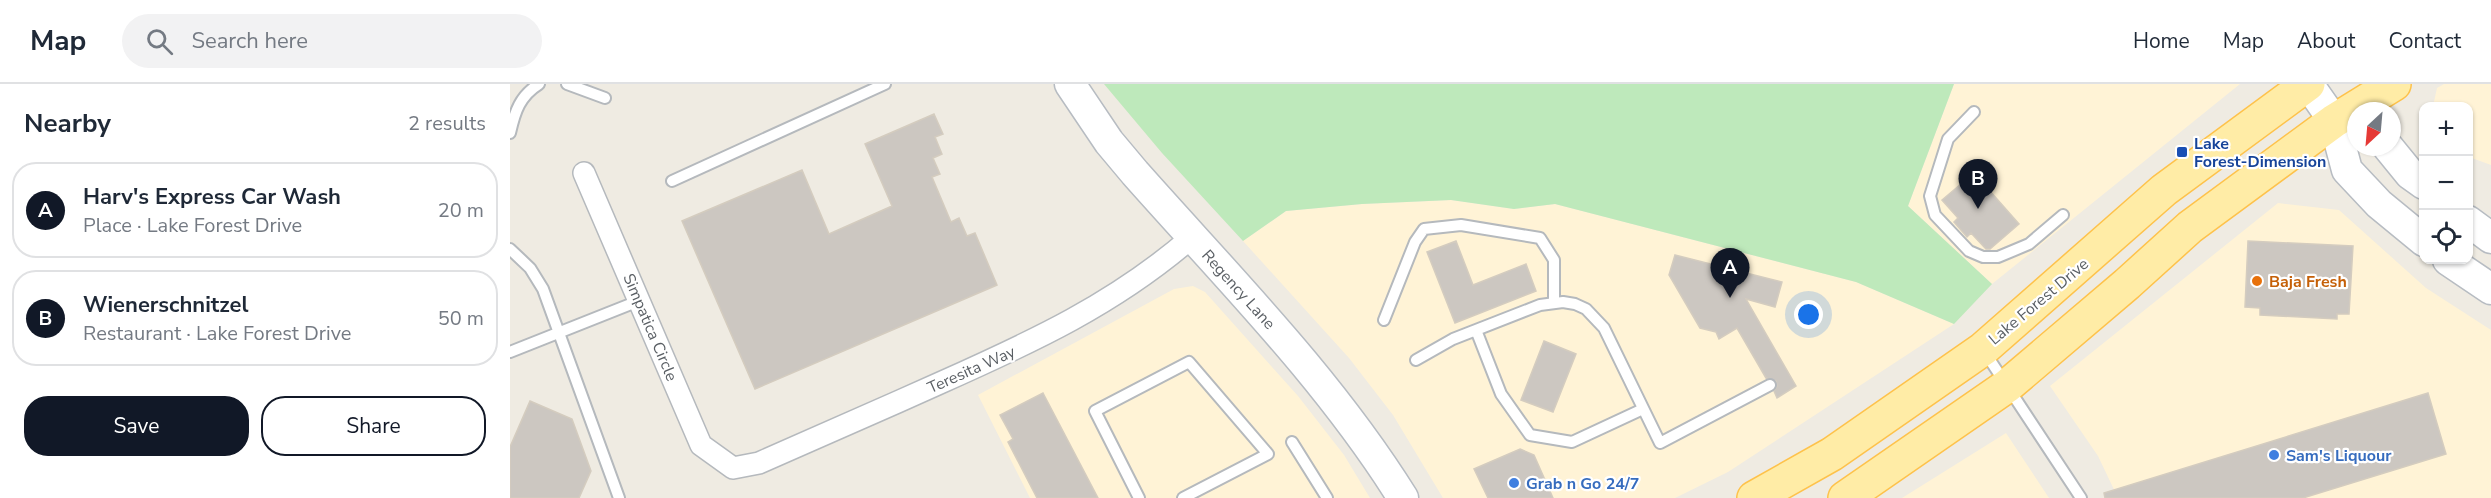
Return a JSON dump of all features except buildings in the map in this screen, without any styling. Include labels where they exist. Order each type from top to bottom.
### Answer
[{"type":"main road","name":"Lake Forest Drive","points":[[1754,498],[1832,454],[1983,349],[2164,190],[2308,84]]},
{"type":"main road","points":[[1845,498],[2007,386],[2190,227],[2345,124],[2394,84]]},
{"type":"street","name":"Regency Lane","points":[[1070,84],[1109,142],[1325,387],[1372,448],[1403,498]]},
{"type":"street","points":[[2308,84],[2345,124],[2347,170],[2379,204],[2419,237]]},
{"type":"street","points":[[2395,156],[2410,174],[2419,180]]},
{"type":"street","name":"Simpatica Circle","points":[[584,173],[641,300],[700,446],[733,468]]},
{"type":"street","points":[[2473,224],[2491,238]]},
{"type":"street","name":"Teresita Way","points":[[733,468],[759,463],[1044,337],[1114,298],[1160,265],[1192,237]]},
{"type":"street","points":[[2454,264],[2491,289]]},
{"type":"lane","points":[[510,133],[517,108],[525,92],[539,84]]},
{"type":"lane","points":[[567,84],[605,98]]},
{"type":"lane","points":[[672,181],[885,84]]},
{"type":"lane","points":[[1974,112],[1948,139],[1930,196],[1935,215],[1969,251],[1983,257],[1998,257],[2029,244],[2063,215]]},
{"type":"lane","points":[[1384,320],[1415,242],[1424,229],[1461,225],[1540,238],[1554,260],[1554,303]]},
{"type":"lane","points":[[510,249],[530,268],[543,289],[617,493],[610,498]]},
{"type":"lane","points":[[510,352],[641,300]]},
{"type":"lane","points":[[1416,360],[1476,330],[1540,305],[1575,304],[1595,317],[1604,328],[1660,443],[1770,385]]},
{"type":"lane","points":[[1476,330],[1501,394],[1530,435],[1572,442],[1643,409]]},
{"type":"lane","points":[[1983,349],[2081,498]]},
{"type":"lane","points":[[1139,498],[1095,411],[1189,362],[1268,454],[1183,498]]},
{"type":"lane","points":[[1292,442],[1327,498]]},
{"type":"shaded area","points":[[1954,84],[2240,84],[1992,284],[1908,206]]},
{"type":"shaded area","points":[[2444,84],[2491,84],[2491,165],[2473,158],[2473,102],[2434,102],[2437,88]]},
{"type":"shaded area","points":[[1451,200],[1514,209],[1555,204],[1856,282],[1954,324],[1728,472],[1675,498],[1443,498],[1393,415],[1349,358],[1243,241],[1286,211],[1362,204]]},
{"type":"shaded area","points":[[2278,203],[2339,210],[2426,288],[2491,330],[2491,498],[2118,498],[2098,456],[2050,386]]},
{"type":"shaded area","points":[[1193,286],[1205,292],[1298,396],[1344,455],[1370,498],[1030,498],[978,395],[1174,289]]},
{"type":"shaded area","points":[[2006,433],[2049,498],[1902,498]]},
{"type":"green space","points":[[1104,84],[1954,84],[1908,206],[1992,284],[1954,324],[1856,282],[1555,204],[1514,209],[1451,200],[1362,204],[1286,211],[1243,241],[1162,153]]},
{"type":"place","name":"Lake Forest-Dimension","points":[[2182,152]]},
{"type":"place","name":"Wienerschnitzel","points":[[1978,209]]},
{"type":"place","name":"Baja Fresh","points":[[2257,281]]},
{"type":"place","name":"Harv's Express Car Wash","points":[[1730,298]]},
{"type":"place","name":"Sam's Liquour","points":[[2274,455]]},
{"type":"place","name":"Grab n Go 24/7","points":[[1514,483]]}]
